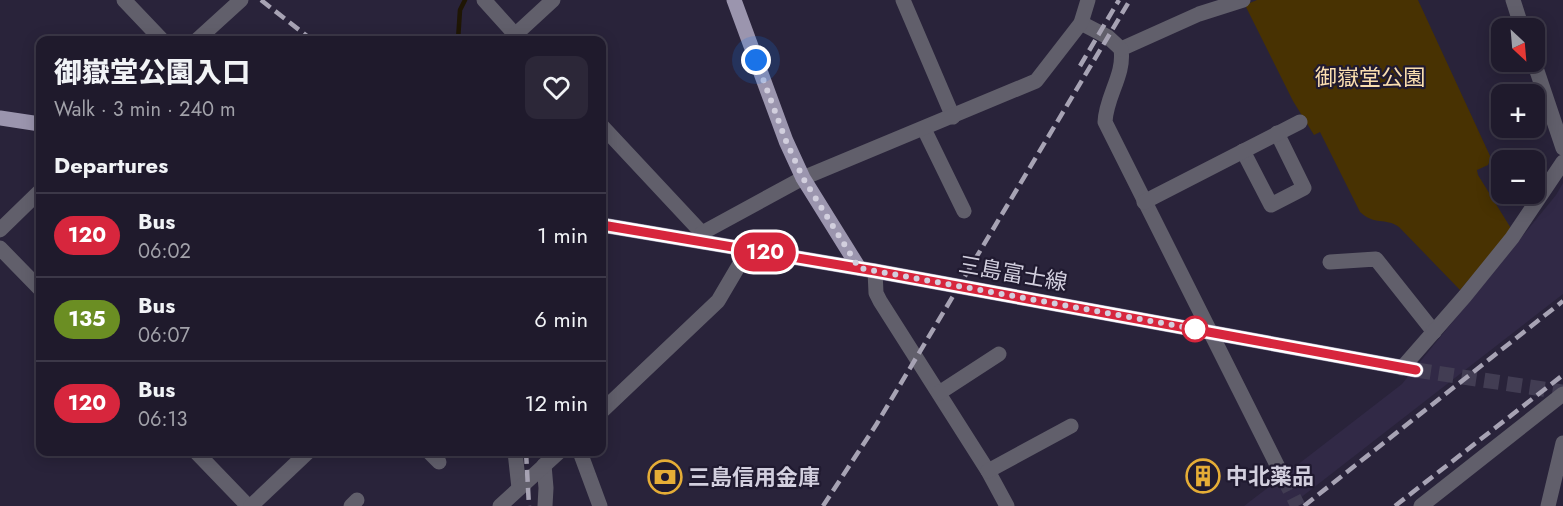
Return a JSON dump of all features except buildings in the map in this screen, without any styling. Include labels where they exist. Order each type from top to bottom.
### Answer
[{"type":"main road","points":[[734,0],[782,132],[803,178],[859,268]]},
{"type":"main road","points":[[0,118],[36,123]]},
{"type":"main road","name":"三島富士線","points":[[606,226],[703,238],[748,250],[1209,331],[1409,369]]},
{"type":"street","points":[[124,0],[158,36]]},
{"type":"street","points":[[201,36],[241,0]]},
{"type":"street","points":[[484,0],[516,36]]},
{"type":"street","points":[[520,36],[553,0]]},
{"type":"street","points":[[903,0],[953,117]]},
{"type":"street","points":[[606,130],[703,238],[803,178],[1036,81],[1081,23],[1088,0]]},
{"type":"street","points":[[1121,49],[1192,17],[1244,0]]},
{"type":"street","points":[[1513,0],[1519,18]]},
{"type":"street","points":[[1081,23],[1108,37],[1121,49],[1122,64],[1106,111],[1105,122],[1283,477]]},
{"type":"street","points":[[1537,72],[1563,148]]},
{"type":"street","points":[[1144,202],[1300,122]]},
{"type":"street","points":[[924,129],[964,211]]},
{"type":"street","points":[[1243,151],[1271,205],[1304,188],[1277,133]]},
{"type":"street","points":[[1409,369],[1434,332],[1512,238],[1563,162]]},
{"type":"street","points":[[0,230],[36,195]]},
{"type":"street","points":[[0,248],[36,286]]},
{"type":"street","points":[[606,407],[718,301],[748,250]]},
{"type":"street","points":[[1330,262],[1376,259],[1434,332]]},
{"type":"street","points":[[875,271],[876,293],[880,301],[988,471],[1007,506]]},
{"type":"street","points":[[939,393],[999,354]]},
{"type":"street","points":[[1421,506],[1563,394]]},
{"type":"street","points":[[988,471],[1071,426]]},
{"type":"street","points":[[1548,506],[1563,443]]},
{"type":"street","points":[[200,456],[250,506],[304,456]]},
{"type":"street","points":[[515,456],[519,488]]},
{"type":"street","points":[[500,506],[554,456]]},
{"type":"street","points":[[581,456],[600,506]]},
{"type":"street","points":[[544,465],[545,506]]},
{"type":"shaded area","points":[[1563,183],[1563,294],[1290,506],[1244,506],[1402,384],[1556,195]]},
{"type":"green space","name":"御嶽堂公園","points":[[1257,0],[1418,0],[1491,158],[1488,165],[1477,170],[1478,175],[1491,196],[1491,204],[1496,204],[1512,230],[1460,290],[1399,227],[1389,222],[1370,219],[1360,212],[1320,132],[1314,135],[1293,101],[1245,5]]},
{"type":"waterway","points":[[458,36],[460,10],[465,0]]},
{"type":"tunnel","points":[[1416,370],[1563,392]]},
{"type":"tunnel","points":[[1283,477],[1298,506]]},
{"type":"railway","points":[[261,0],[307,36]]},
{"type":"railway","points":[[1080,66],[1119,0]]},
{"type":"railway","points":[[823,506],[876,425],[1130,0]]},
{"type":"railway","points":[[1304,506],[1563,301]]},
{"type":"railway","points":[[1395,506],[1563,375]]},
{"type":"railway","points":[[526,456],[529,506]]},
{"type":"bus line","name":"120","points":[[606,226],[859,268],[1416,370]]},
{"type":"place","name":"中北薬品","points":[[1203,476]]},
{"type":"place","name":"三島信用金庫","points":[[665,477]]},
{"type":"route","points":[[756,60],[786,141],[803,178],[859,268],[1195,329]]}]
